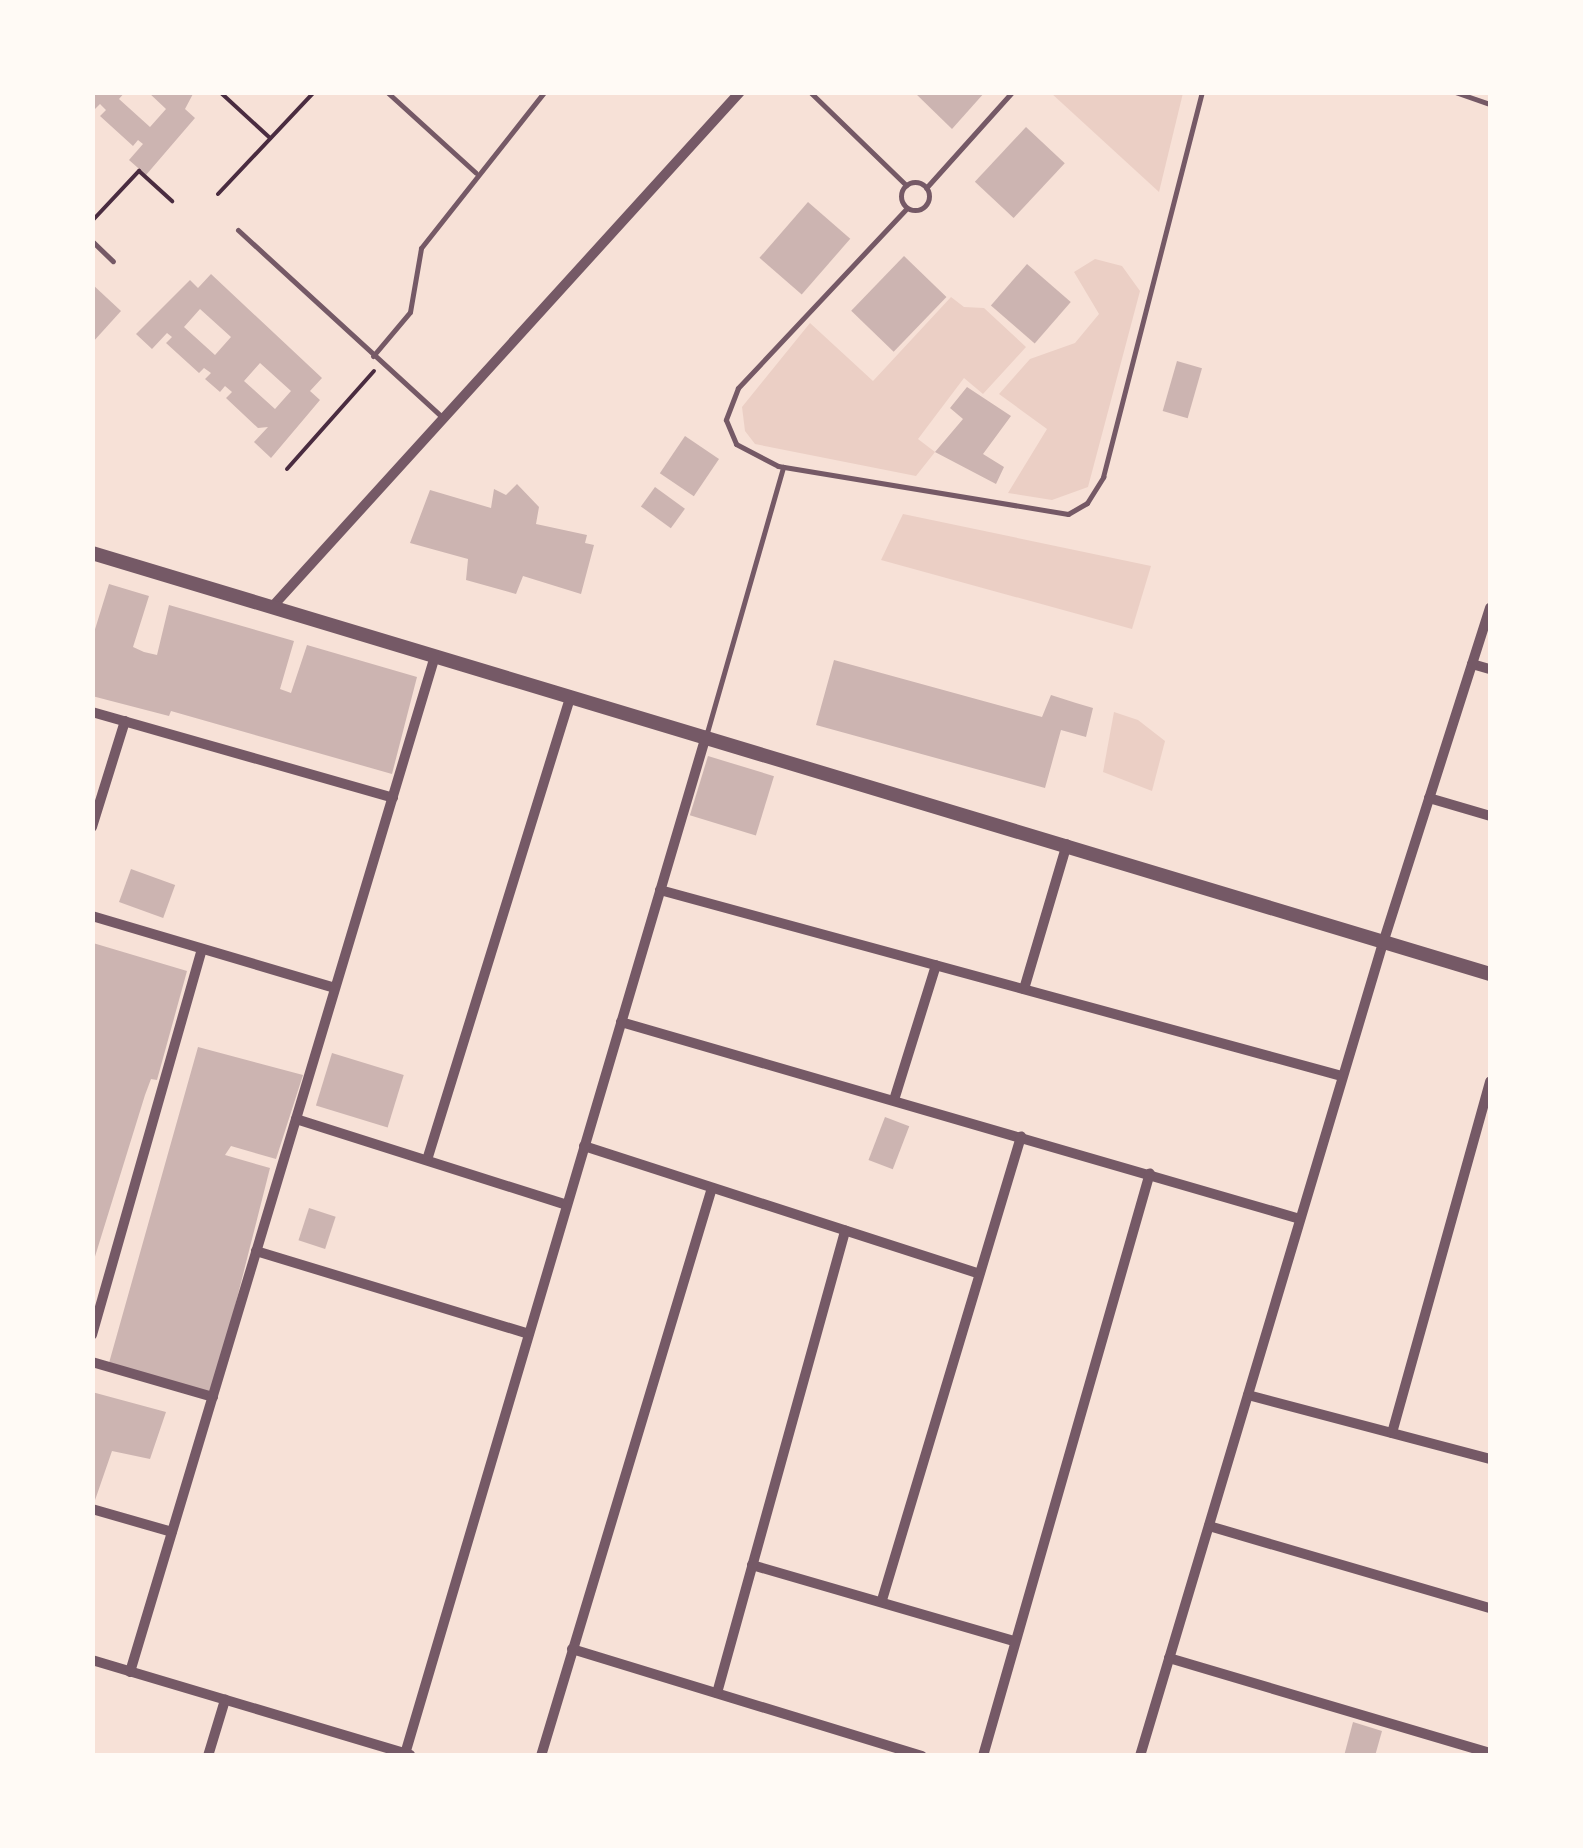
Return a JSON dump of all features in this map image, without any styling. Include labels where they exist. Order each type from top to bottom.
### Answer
[{"type":"street","points":[[272,607],[446,422],[740,92]]},
{"type":"street","points":[[92,554],[1490,974]]},
{"type":"street","points":[[1140,1756],[1342,1076],[1490,608]]},
{"type":"street","points":[[130,1672],[435,656]]},
{"type":"street","points":[[1472,664],[1490,669]]},
{"type":"street","points":[[427,1160],[570,696]]},
{"type":"street","points":[[92,712],[392,798]]},
{"type":"street","points":[[92,827],[125,721]]},
{"type":"street","points":[[92,1660],[408,1755],[706,736]]},
{"type":"street","points":[[1429,798],[1490,816]]},
{"type":"street","points":[[1024,989],[1067,844]]},
{"type":"street","points":[[660,890],[1342,1076]]},
{"type":"street","points":[[92,916],[335,988]]},
{"type":"street","points":[[92,1335],[202,949]]},
{"type":"street","points":[[894,1100],[936,965]]},
{"type":"street","points":[[622,1022],[1300,1219]]},
{"type":"street","points":[[1392,1433],[1490,1081]]},
{"type":"street","points":[[296,1118],[567,1205]]},
{"type":"street","points":[[882,1600],[1021,1136]]},
{"type":"street","points":[[584,1146],[977,1273]]},
{"type":"street","points":[[983,1756],[1150,1173]]},
{"type":"street","points":[[541,1756],[712,1188]]},
{"type":"street","points":[[716,1693],[845,1230]]},
{"type":"street","points":[[256,1251],[529,1334]]},
{"type":"street","points":[[92,1362],[212,1396]]},
{"type":"street","points":[[1248,1395],[1490,1458]]},
{"type":"street","points":[[92,1509],[172,1532]]},
{"type":"street","points":[[1209,1526],[1490,1608]]},
{"type":"street","points":[[752,1565],[882,1600],[1014,1642]]},
{"type":"street","points":[[572,1648],[922,1756]]},
{"type":"street","points":[[1170,1658],[1490,1753]]},
{"type":"street","points":[[208,1756],[225,1700]]},
{"type":"lane","points":[[387,92],[476,173]]},
{"type":"lane","points":[[373,356],[410,312],[421,248],[476,173],[544,92]]},
{"type":"lane","points":[[810,92],[906,184],[926,188]]},
{"type":"lane","points":[[1012,92],[926,188],[925,206],[907,208],[727,404],[736,444],[783,467],[1052,513],[1087,503],[1103,477],[1202,92]]},
{"type":"lane","points":[[1455,92],[1490,104]]},
{"type":"lane","points":[[906,184],[900,196],[907,208]]},
{"type":"lane","points":[[238,230],[446,422]]},
{"type":"lane","points":[[92,241],[113,260]]},
{"type":"lane","points":[[706,736],[783,467]]},
{"type":"path","points":[[220,92],[270,138]]},
{"type":"path","points":[[218,194],[314,92]]},
{"type":"path","points":[[92,221],[140,172],[172,202]]},
{"type":"path","points":[[287,468],[381,363]]},
{"type":"shaded area","points":[[1051,93],[1183,93],[1159,192]]},
{"type":"shaded area","points":[[1095,259],[1122,266],[1140,291],[1088,487],[1052,500],[1008,493],[1047,429],[999,394],[1030,359],[1075,343],[1099,314],[1074,272]]},
{"type":"shaded area","points":[[951,297],[964,307],[984,308],[1026,347],[983,394],[964,378],[918,439],[935,452],[916,476],[755,444],[745,431],[742,407],[810,323],[873,381]]},
{"type":"shaded area","points":[[903,514],[1151,566],[1132,629],[881,560]]},
{"type":"shaded area","points":[[1114,712],[1138,720],[1165,741],[1152,791],[1103,772]]},
{"type":"building","points":[[92,92],[125,92],[119,99],[150,127],[166,109],[148,92],[194,92],[185,109],[195,118],[146,175],[129,160],[143,144],[138,140],[133,146],[100,116],[106,110],[100,104],[92,112]]},
{"type":"building","points":[[914,92],[985,92],[952,129]]},
{"type":"building","points":[[1026,127],[1065,163],[1014,218],[975,182]]},
{"type":"building","points":[[808,202],[850,239],[802,295],[759,258]]},
{"type":"building","points":[[904,256],[946,297],[894,352],[851,311]]},
{"type":"building","points":[[1027,264],[1071,302],[1035,344],[991,306]]},
{"type":"building","points":[[211,274],[322,378],[310,391],[320,400],[271,458],[254,442],[268,427],[258,428],[226,398],[232,392],[225,386],[220,392],[205,379],[211,373],[204,368],[199,373],[166,343],[172,337],[167,333],[152,349],[136,334],[190,280],[198,288]],"holes":[[[200,309],[231,337],[215,355],[184,327]],[[260,363],[291,391],[275,409],[244,381]]]},
{"type":"building","points":[[92,284],[121,311],[92,343]]},
{"type":"building","points":[[1177,361],[1202,368],[1188,418],[1163,411]]},
{"type":"building","points":[[967,387],[1011,416],[983,454],[1004,467],[996,484],[935,452],[963,419],[950,408]]},
{"type":"building","points":[[685,436],[719,459],[694,496],[660,473]]},
{"type":"building","points":[[517,484],[539,507],[536,524],[587,535],[585,543],[594,545],[581,594],[523,576],[516,594],[466,580],[468,559],[410,543],[430,490],[491,508],[494,489],[506,495]]},
{"type":"building","points":[[655,487],[685,509],[671,528],[641,506]]},
{"type":"building","points":[[109,584],[149,596],[133,647],[144,652],[157,655],[169,605],[294,641],[280,689],[291,693],[307,645],[417,677],[392,774],[171,711],[169,716],[92,696],[92,639]]},
{"type":"building","points":[[834,660],[1042,717],[1051,695],[1093,708],[1086,737],[1061,730],[1045,788],[816,725]]},
{"type":"building","points":[[708,756],[774,776],[756,835],[690,815]]},
{"type":"building","points":[[131,869],[175,885],[163,918],[119,902]]},
{"type":"building","points":[[93,943],[187,971],[157,1080],[151,1079],[145,1095],[93,1263]]},
{"type":"building","points":[[198,1047],[303,1075],[276,1159],[231,1146],[225,1155],[270,1168],[213,1393],[109,1363]]},
{"type":"building","points":[[332,1053],[404,1075],[388,1128],[316,1106]]},
{"type":"building","points":[[885,1117],[909,1126],[893,1169],[869,1160]]},
{"type":"building","points":[[309,1208],[336,1217],[325,1249],[298,1240]]},
{"type":"building","points":[[92,1392],[166,1412],[150,1459],[112,1451],[93,1506]]},
{"type":"building","points":[[1353,1722],[1382,1731],[1375,1756],[1344,1756]]}]
